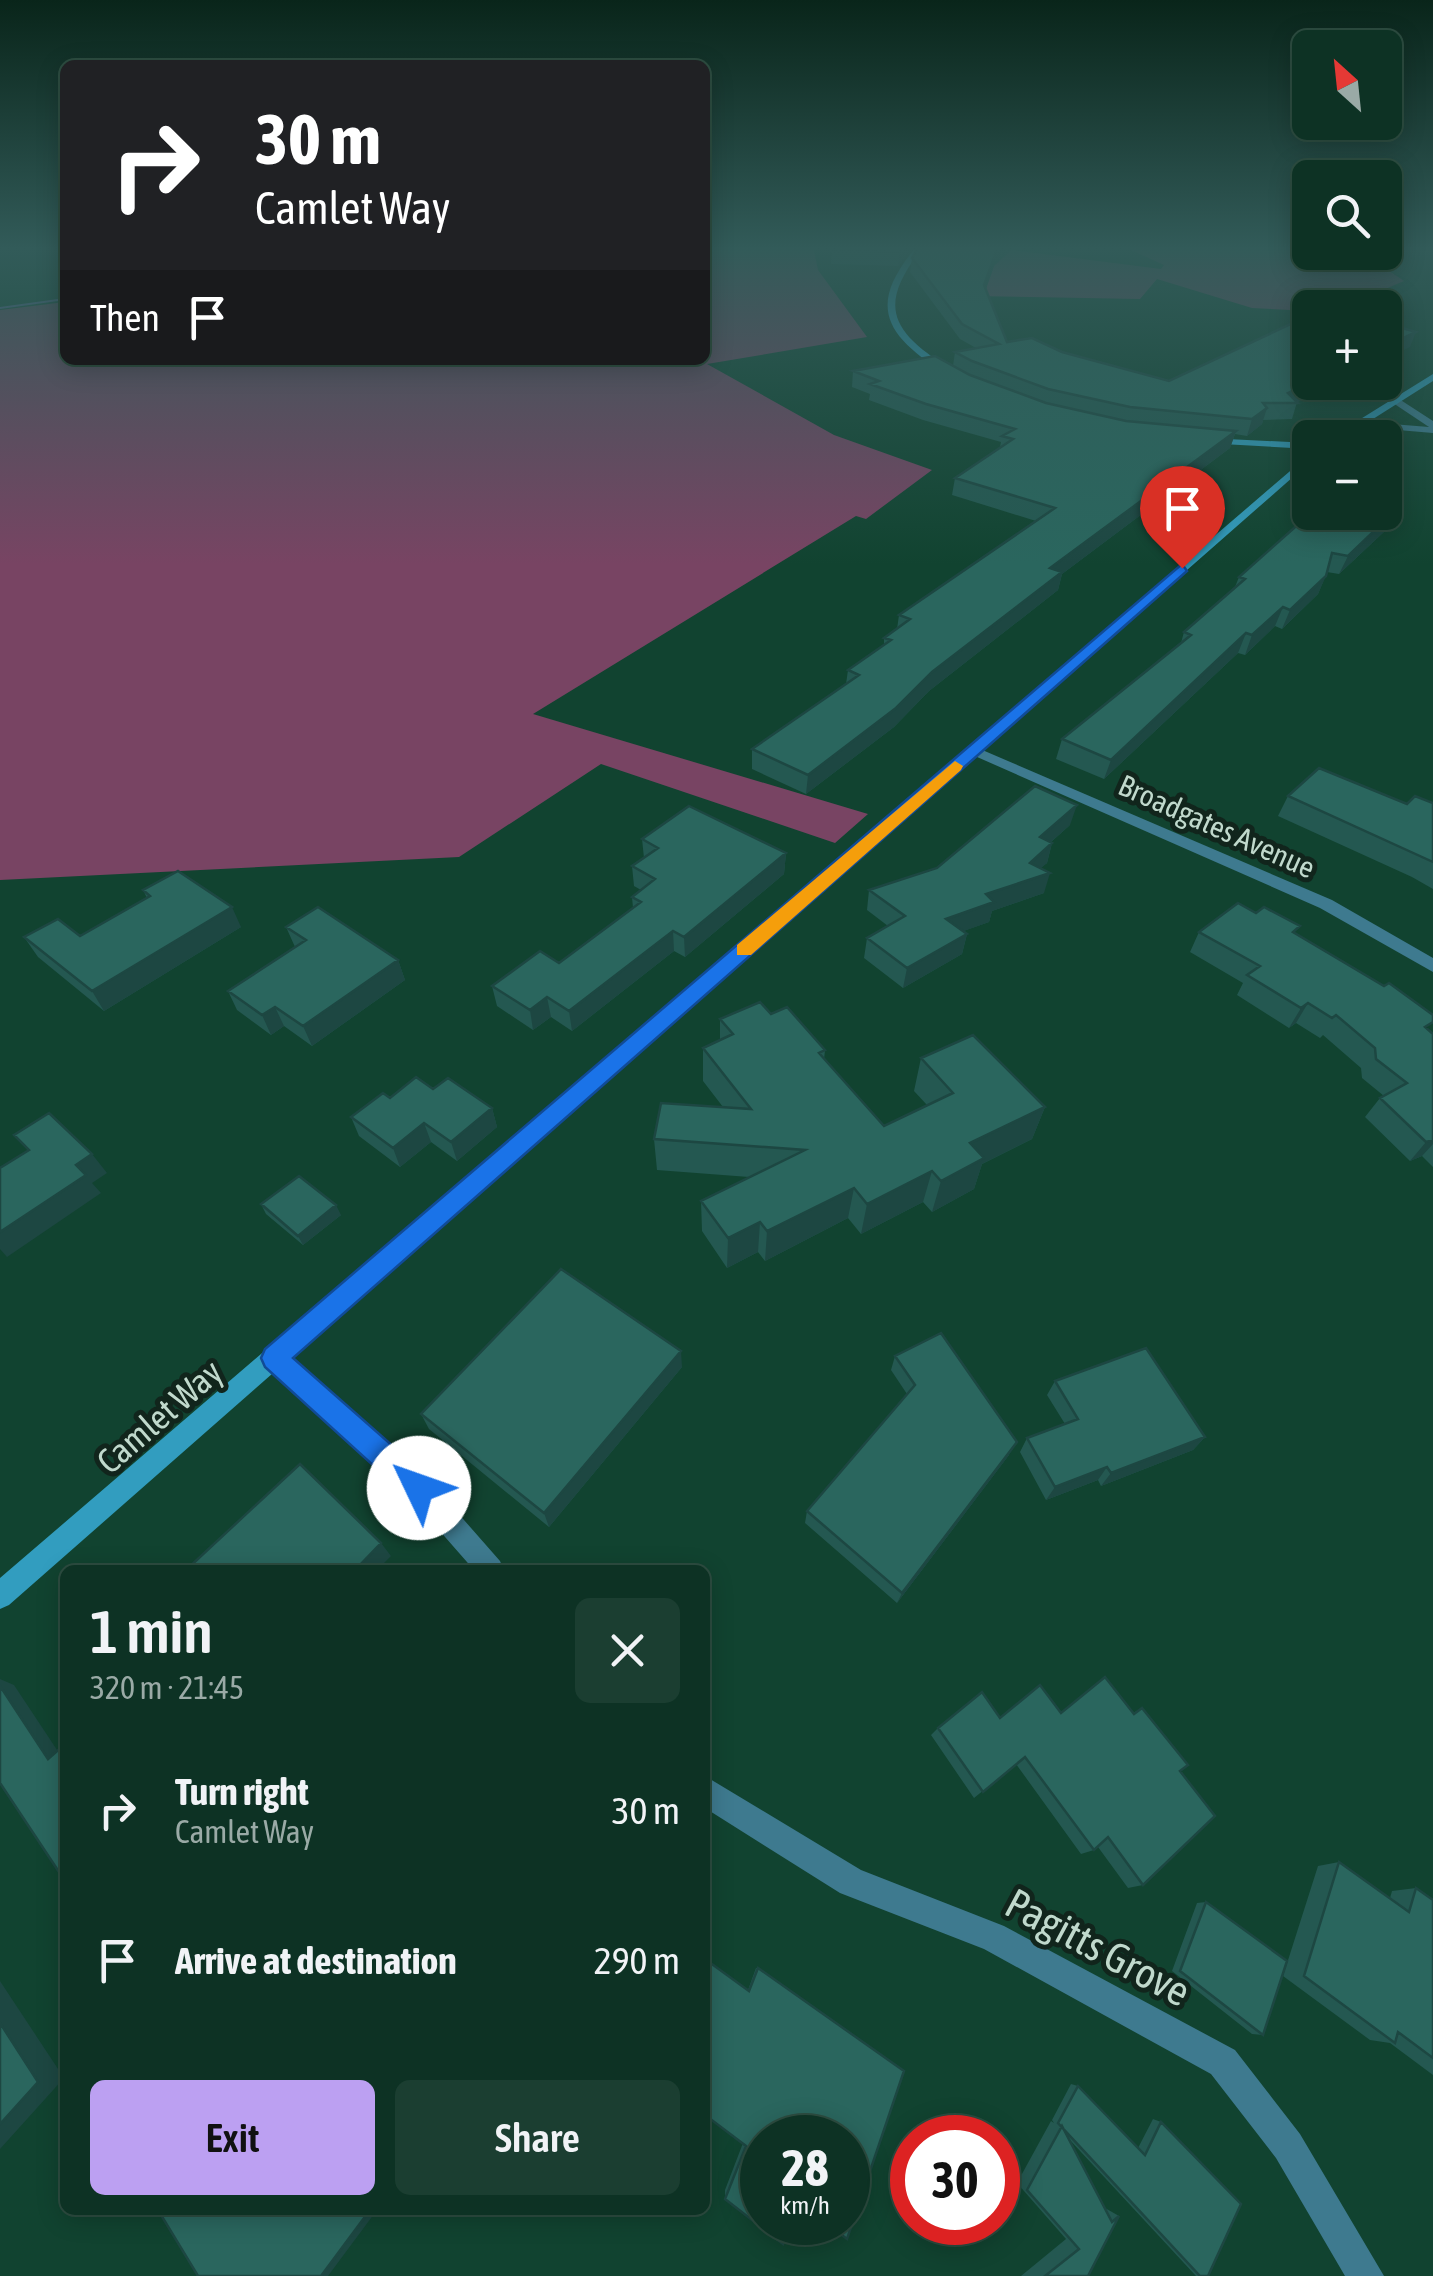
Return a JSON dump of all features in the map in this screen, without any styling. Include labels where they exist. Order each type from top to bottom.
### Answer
[{"type":"street","points":[[920,352],[964,380]]},
{"type":"street","points":[[1402,393],[1433,377]]},
{"type":"street","points":[[1360,420],[1390,400]]},
{"type":"street","points":[[1396,400],[1433,428]]},
{"type":"street","points":[[1402,426],[1433,428]]},
{"type":"street","points":[[1195,439],[1292,445]]},
{"type":"street","name":"Camlet Way","points":[[0,1596],[1292,473]]},
{"type":"street","name":"Broadgates Avenue","points":[[973,750],[1326,904],[1433,966]]},
{"type":"street","points":[[274,1358],[419,1488],[487,1565]]},
{"type":"street","name":"Pagitts Grove","points":[[710,1794],[851,1882],[993,1937],[1223,2062],[1288,2146],[1366,2276]]},
{"type":"shaded area","points":[[0,352],[60,352],[60,365],[709,365],[834,435],[932,470],[866,519],[856,516],[533,714],[868,814],[835,843],[601,764],[459,857],[0,880]]},
{"type":"shaded area","points":[[710,352],[777,352],[710,363]]},
{"type":"building","points":[[955,352],[1063,352],[1169,381],[1230,352],[1292,352],[1292,391],[1288,393],[1298,403],[1263,403],[1267,408],[1252,419],[1130,407],[1048,389]]},
{"type":"building","points":[[935,356],[970,375],[1046,403],[1126,421],[1236,431],[1050,568],[1062,572],[932,672],[896,708],[808,775],[752,749],[859,675],[848,670],[891,640],[884,638],[910,619],[899,615],[1055,508],[955,478],[1013,439],[1002,436],[1015,429],[870,384],[879,381],[853,371]]},
{"type":"building","points":[[1292,530],[1375,530],[1348,556],[1332,553],[1326,576],[1290,610],[1283,607],[1252,635],[1246,633],[1111,760],[1062,739],[1191,635],[1184,632],[1245,579],[1239,577]]},
{"type":"building","points":[[1319,768],[1407,804],[1415,796],[1433,803],[1433,862],[1288,796]]},
{"type":"building","points":[[1035,786],[1077,805],[1040,837],[1052,843],[1030,863],[1050,873],[986,894],[994,902],[946,919],[967,934],[907,968],[867,938],[905,916],[869,890],[937,868]]},
{"type":"building","points":[[689,806],[786,853],[684,937],[673,931],[569,1011],[547,997],[530,1010],[492,986],[540,951],[559,963],[641,902],[632,897],[655,879],[632,866],[658,848],[642,839]]},
{"type":"building","points":[[178,871],[232,907],[92,991],[24,937],[58,919],[80,936],[150,896],[143,890]]},
{"type":"building","points":[[1238,903],[1256,913],[1264,907],[1300,926],[1293,932],[1384,986],[1389,983],[1433,1015],[1433,1022],[1425,1027],[1433,1034],[1433,1140],[1426,1142],[1380,1098],[1407,1083],[1376,1059],[1375,1048],[1336,1015],[1332,1018],[1308,1003],[1301,1008],[1247,975],[1260,966],[1199,932]]},
{"type":"building","points":[[318,907],[398,960],[303,1026],[275,1007],[262,1015],[228,991],[306,940],[286,927]]},
{"type":"building","points":[[760,1002],[771,1014],[787,1007],[825,1050],[819,1053],[884,1126],[953,1093],[921,1058],[973,1035],[1045,1107],[970,1143],[984,1158],[941,1181],[932,1171],[867,1204],[854,1188],[767,1231],[760,1222],[728,1238],[701,1201],[805,1150],[654,1139],[661,1103],[751,1109],[703,1048],[733,1034],[720,1019]]},
{"type":"building","points":[[416,1077],[433,1089],[448,1078],[492,1108],[451,1142],[424,1123],[393,1148],[351,1117],[383,1093],[390,1098]]},
{"type":"building","points":[[49,1113],[92,1154],[76,1165],[86,1175],[0,1232],[0,1168],[29,1150],[14,1135]]},
{"type":"building","points":[[299,1176],[336,1205],[298,1236],[261,1204]]},
{"type":"building","points":[[561,1269],[681,1351],[544,1513],[421,1414]]},
{"type":"building","points":[[941,1333],[1017,1442],[902,1593],[807,1511],[915,1385],[895,1356]]},
{"type":"building","points":[[1146,1348],[1205,1437],[1111,1473],[1107,1467],[1055,1487],[1027,1438],[1078,1419],[1055,1381]]},
{"type":"building","points":[[300,1464],[381,1543],[360,1565],[191,1565]]},
{"type":"building","points":[[1105,1677],[1134,1714],[1142,1708],[1188,1765],[1180,1771],[1215,1816],[1143,1885],[1108,1837],[1094,1850],[1025,1757],[983,1792],[938,1728],[982,1692],[1000,1718],[1040,1685],[1061,1713]]},
{"type":"building","points":[[0,1686],[48,1759],[60,1748],[60,1873],[0,1783]]},
{"type":"building","points":[[1339,1862],[1409,1912],[1416,1888],[1433,1900],[1433,2058],[1398,2032],[1395,2043],[1304,1976]]},
{"type":"building","points":[[1206,1902],[1287,1961],[1263,2035],[1180,1971]]},
{"type":"building","points":[[710,1963],[749,1991],[758,1968],[904,2071],[870,2171],[870,2115],[740,2115],[740,2141],[710,2119]]},
{"type":"building","points":[[0,2023],[38,2082],[0,2124]]},
{"type":"building","points":[[1078,2086],[1145,2155],[1161,2122],[1241,2204],[1208,2276],[1200,2276],[1058,2123]]},
{"type":"building","points":[[1062,2126],[1112,2222],[1119,2216],[1088,2276],[1045,2276],[1079,2249],[1027,2190]]},
{"type":"building","points":[[740,2161],[740,2211],[725,2199]]},
{"type":"building","points":[[161,2215],[366,2215],[321,2276],[198,2276]]},
{"type":"slow traffic","points":[[744,950],[955,766]]},
{"type":"route","points":[[419,1488],[274,1358],[1182,568]]}]
